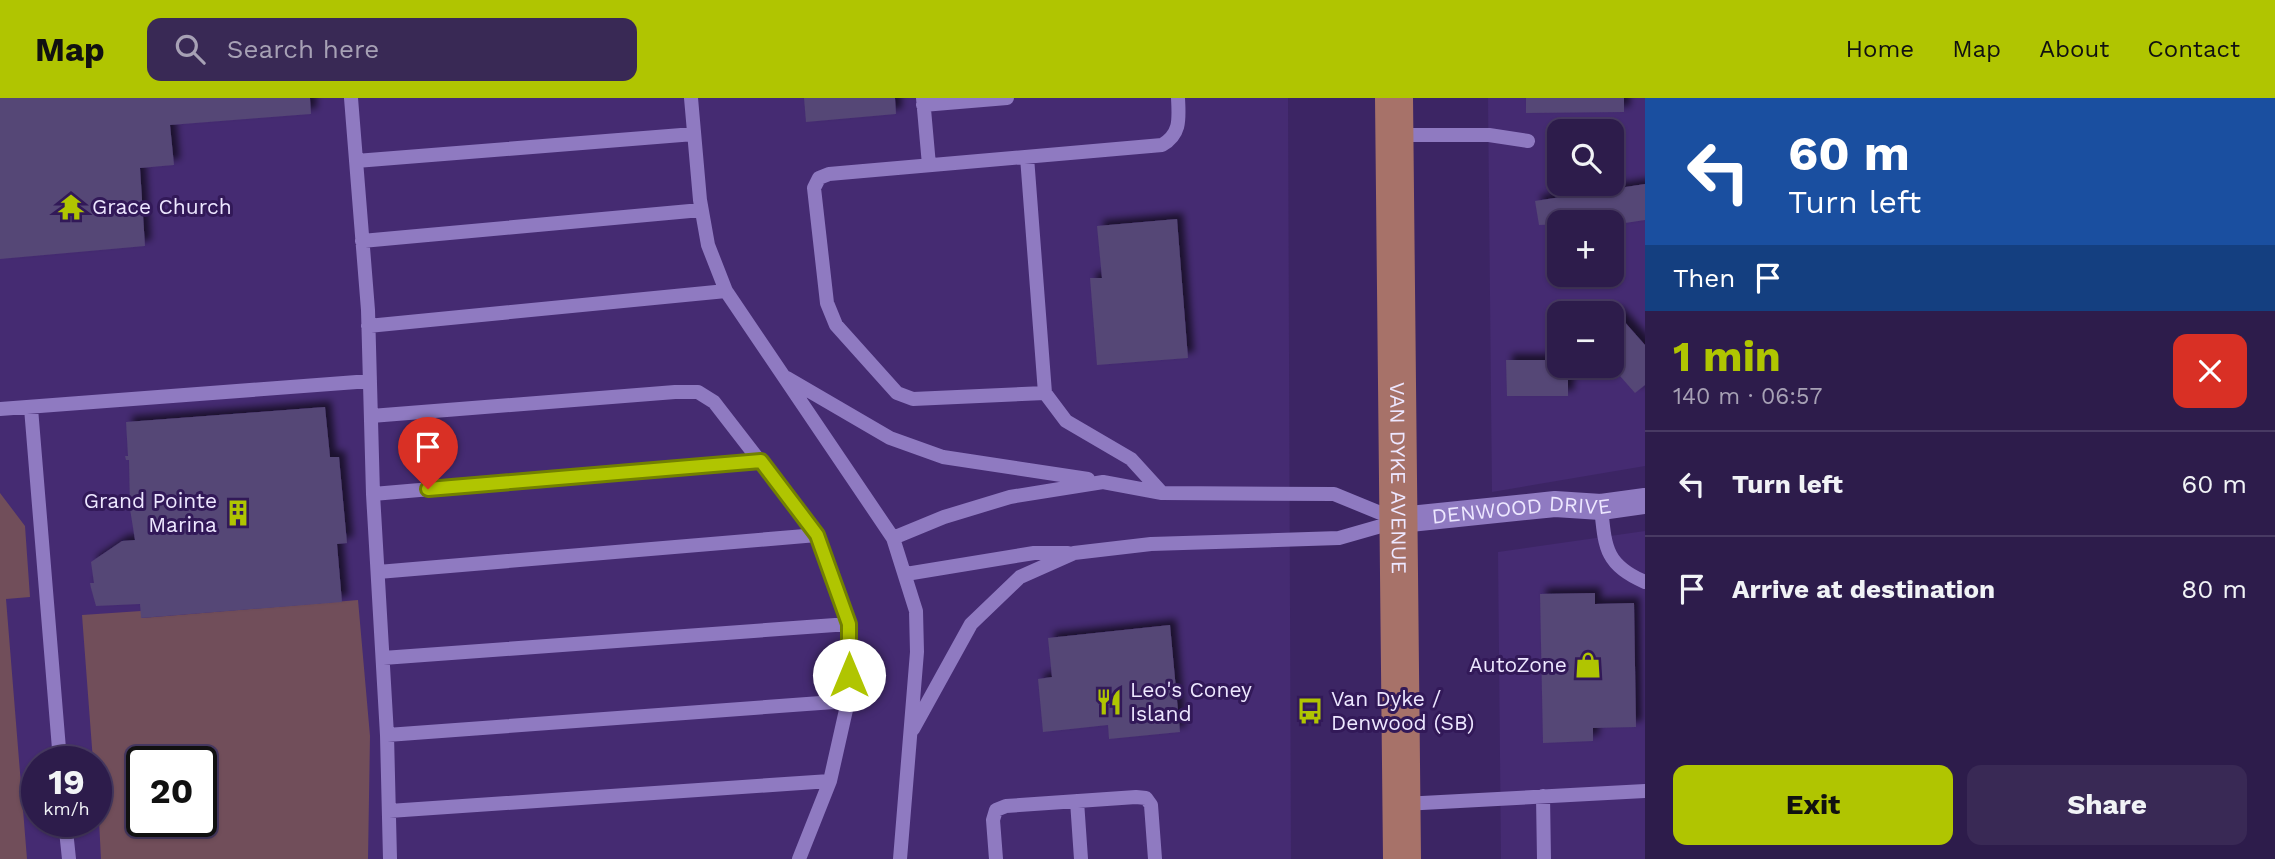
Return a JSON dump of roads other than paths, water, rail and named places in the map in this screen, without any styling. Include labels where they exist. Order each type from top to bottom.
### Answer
[{"type":"main road","name":"VAN DYKE AVENUE","points":[[1394,116],[1402,859]]},
{"type":"street","name":"DENWOOD DRIVE","points":[[1400,520],[1555,504],[1601,507],[1645,501]]},
{"type":"lane","points":[[351,98],[368,326],[373,494],[387,735],[390,859]]},
{"type":"lane","points":[[691,98],[701,209],[708,245],[726,291],[893,538],[906,574],[916,611],[911,733],[900,859]]},
{"type":"lane","points":[[929,165],[923,101],[1007,98]]},
{"type":"lane","points":[[1045,393],[913,399],[897,393],[836,325],[827,303],[814,188],[819,178],[829,174],[1162,145],[1173,139],[1179,125],[1178,98]]},
{"type":"lane","points":[[1394,116],[1528,141]]},
{"type":"lane","points":[[356,161],[694,134]]},
{"type":"lane","points":[[1027,157],[1045,393],[1066,421],[1131,459],[1161,493]]},
{"type":"lane","points":[[362,242],[701,209]]},
{"type":"lane","points":[[368,326],[726,291]]},
{"type":"lane","points":[[780,374],[890,438],[943,457],[1161,493],[1334,495],[1400,520]]},
{"type":"lane","points":[[0,409],[370,381]]},
{"type":"lane","points":[[371,416],[698,392],[714,402],[817,535],[849,624],[848,701],[830,781],[799,859]]},
{"type":"lane","points":[[31,408],[59,746]]},
{"type":"lane","points":[[373,494],[761,461]]},
{"type":"lane","points":[[893,538],[944,517],[1010,497],[1103,482]]},
{"type":"lane","points":[[1601,507],[1610,559],[1625,574],[1645,582]]},
{"type":"lane","points":[[906,574],[1034,553],[1074,553],[1151,544],[1339,538],[1400,520]]},
{"type":"lane","points":[[378,572],[817,535]]},
{"type":"lane","points":[[911,733],[971,624],[1020,577],[1074,553]]},
{"type":"lane","points":[[383,658],[849,624]]},
{"type":"lane","points":[[387,735],[848,701]]},
{"type":"lane","points":[[389,811],[830,781]]},
{"type":"lane","points":[[1402,804],[1645,791]]},
{"type":"lane","points":[[1543,796],[1544,859]]},
{"type":"lane","points":[[996,859],[993,820],[996,810],[1006,806],[1146,798],[1152,805],[1156,859]]},
{"type":"lane","points":[[1077,801],[1081,859]]},
{"type":"lane","points":[[67,837],[69,859]]},
{"type":"place","name":"Grace Church","points":[[71,207]]},
{"type":"place","name":"Grand Pointe Marina","points":[[238,513]]},
{"type":"place","name":"AutoZone","points":[[1588,665]]},
{"type":"place","name":"Leo's Coney Island","points":[[1109,702]]},
{"type":"place","name":"Van Dyke / Denwood (SB)","points":[[1310,711]]}]
